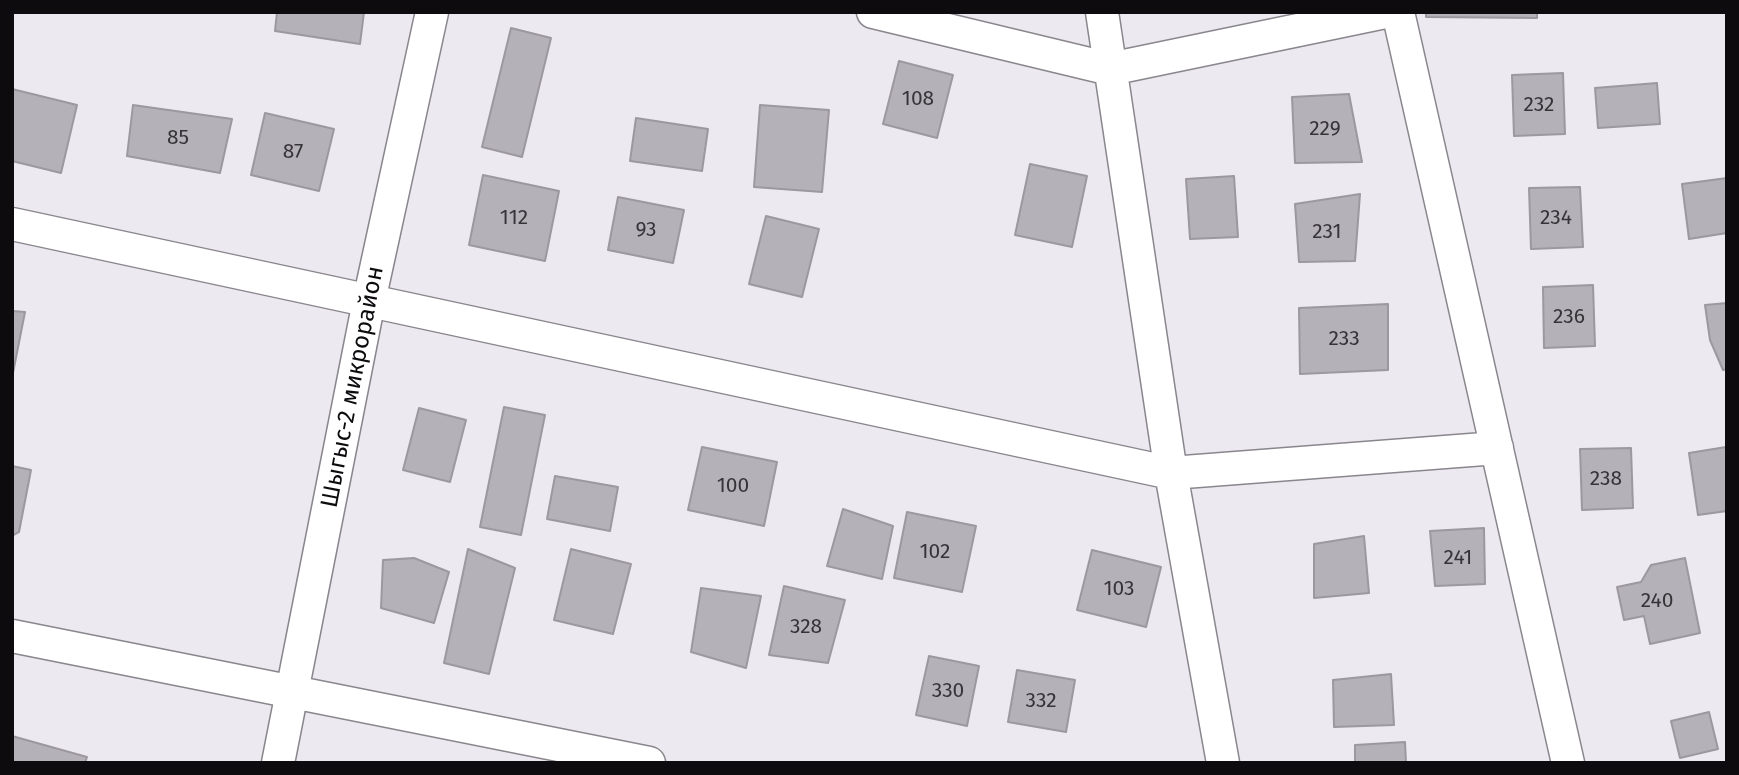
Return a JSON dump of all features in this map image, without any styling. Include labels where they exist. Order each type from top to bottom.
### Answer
[{"type":"street","name":"Шыгыс-2 микрорайон","points":[[278,763],[294,694],[369,301],[432,12]]},
{"type":"street","points":[[873,12],[1110,69],[1385,12]]},
{"type":"street","points":[[1102,12],[1171,473],[1223,763]]},
{"type":"street","points":[[1398,12],[1568,763]]},
{"type":"street","points":[[12,224],[1171,473],[1497,448]]},
{"type":"street","points":[[12,636],[649,763]]},
{"type":"building","points":[[277,12],[364,12],[360,44],[275,31]]},
{"type":"building","points":[[1426,12],[1537,12],[1537,18],[1426,17]]},
{"type":"building","points":[[511,28],[551,38],[522,157],[482,147]]},
{"type":"building","points":[[899,61],[953,75],[937,138],[883,124]]},
{"type":"building","points":[[1563,73],[1565,134],[1514,136],[1512,75]]},
{"type":"building","points":[[1657,83],[1660,124],[1598,128],[1595,88]]},
{"type":"building","points":[[12,89],[77,105],[61,173],[12,161]]},
{"type":"building","points":[[1349,94],[1362,162],[1295,163],[1292,97]]},
{"type":"building","points":[[133,105],[232,119],[220,173],[127,156]]},
{"type":"building","points":[[760,105],[829,110],[822,192],[754,187]]},
{"type":"building","points":[[265,113],[334,129],[319,191],[251,175]]},
{"type":"building","points":[[636,118],[708,129],[702,171],[630,161]]},
{"type":"building","points":[[1030,164],[1087,176],[1072,247],[1015,235]]},
{"type":"building","points":[[483,175],[559,191],[545,261],[469,245]]},
{"type":"building","points":[[1234,176],[1238,237],[1190,239],[1186,179]]},
{"type":"building","points":[[1727,178],[1727,233],[1689,239],[1682,184]]},
{"type":"building","points":[[1580,187],[1583,247],[1531,249],[1529,188]]},
{"type":"building","points":[[1360,194],[1355,261],[1299,262],[1295,204]]},
{"type":"building","points":[[618,197],[684,210],[673,263],[608,250]]},
{"type":"building","points":[[766,216],[819,229],[802,297],[749,284]]},
{"type":"building","points":[[1593,285],[1595,346],[1544,348],[1543,287]]},
{"type":"building","points":[[1727,303],[1727,369],[1723,370],[1710,340],[1705,305]]},
{"type":"building","points":[[1388,304],[1388,370],[1300,374],[1299,308]]},
{"type":"building","points":[[12,311],[25,312],[12,378]]},
{"type":"building","points":[[504,407],[545,415],[521,535],[480,527]]},
{"type":"building","points":[[419,408],[466,420],[450,482],[403,470]]},
{"type":"building","points":[[702,447],[777,462],[764,526],[688,510]]},
{"type":"building","points":[[1726,447],[1727,511],[1698,515],[1689,453]]},
{"type":"building","points":[[1631,448],[1633,508],[1582,510],[1580,449]]},
{"type":"building","points":[[12,466],[31,470],[19,532],[12,536]]},
{"type":"building","points":[[555,476],[618,487],[610,531],[547,519]]},
{"type":"building","points":[[843,509],[893,526],[882,579],[827,566]]},
{"type":"building","points":[[907,512],[976,526],[962,592],[894,578]]},
{"type":"building","points":[[1484,528],[1485,584],[1435,586],[1430,531]]},
{"type":"building","points":[[1364,536],[1369,593],[1314,598],[1314,544]]},
{"type":"building","points":[[468,549],[515,568],[489,674],[444,663]]},
{"type":"building","points":[[571,549],[631,564],[613,634],[554,620]]},
{"type":"building","points":[[1092,550],[1161,567],[1146,627],[1077,610]]},
{"type":"building","points":[[414,558],[449,572],[434,623],[381,608],[383,560]]},
{"type":"building","points":[[1685,558],[1700,633],[1650,644],[1644,616],[1624,620],[1617,587],[1641,582],[1651,565]]},
{"type":"building","points":[[784,586],[845,600],[828,663],[769,655]]},
{"type":"building","points":[[701,588],[761,596],[746,668],[691,652]]},
{"type":"building","points":[[929,656],[979,666],[967,726],[916,715]]},
{"type":"building","points":[[1017,670],[1075,680],[1066,732],[1008,722]]},
{"type":"building","points":[[1391,674],[1394,725],[1334,727],[1333,680]]},
{"type":"building","points":[[1709,712],[1718,749],[1680,758],[1671,721]]},
{"type":"building","points":[[12,736],[87,757],[85,763],[12,763]]},
{"type":"building","points":[[1405,742],[1406,763],[1355,763],[1355,745]]}]
